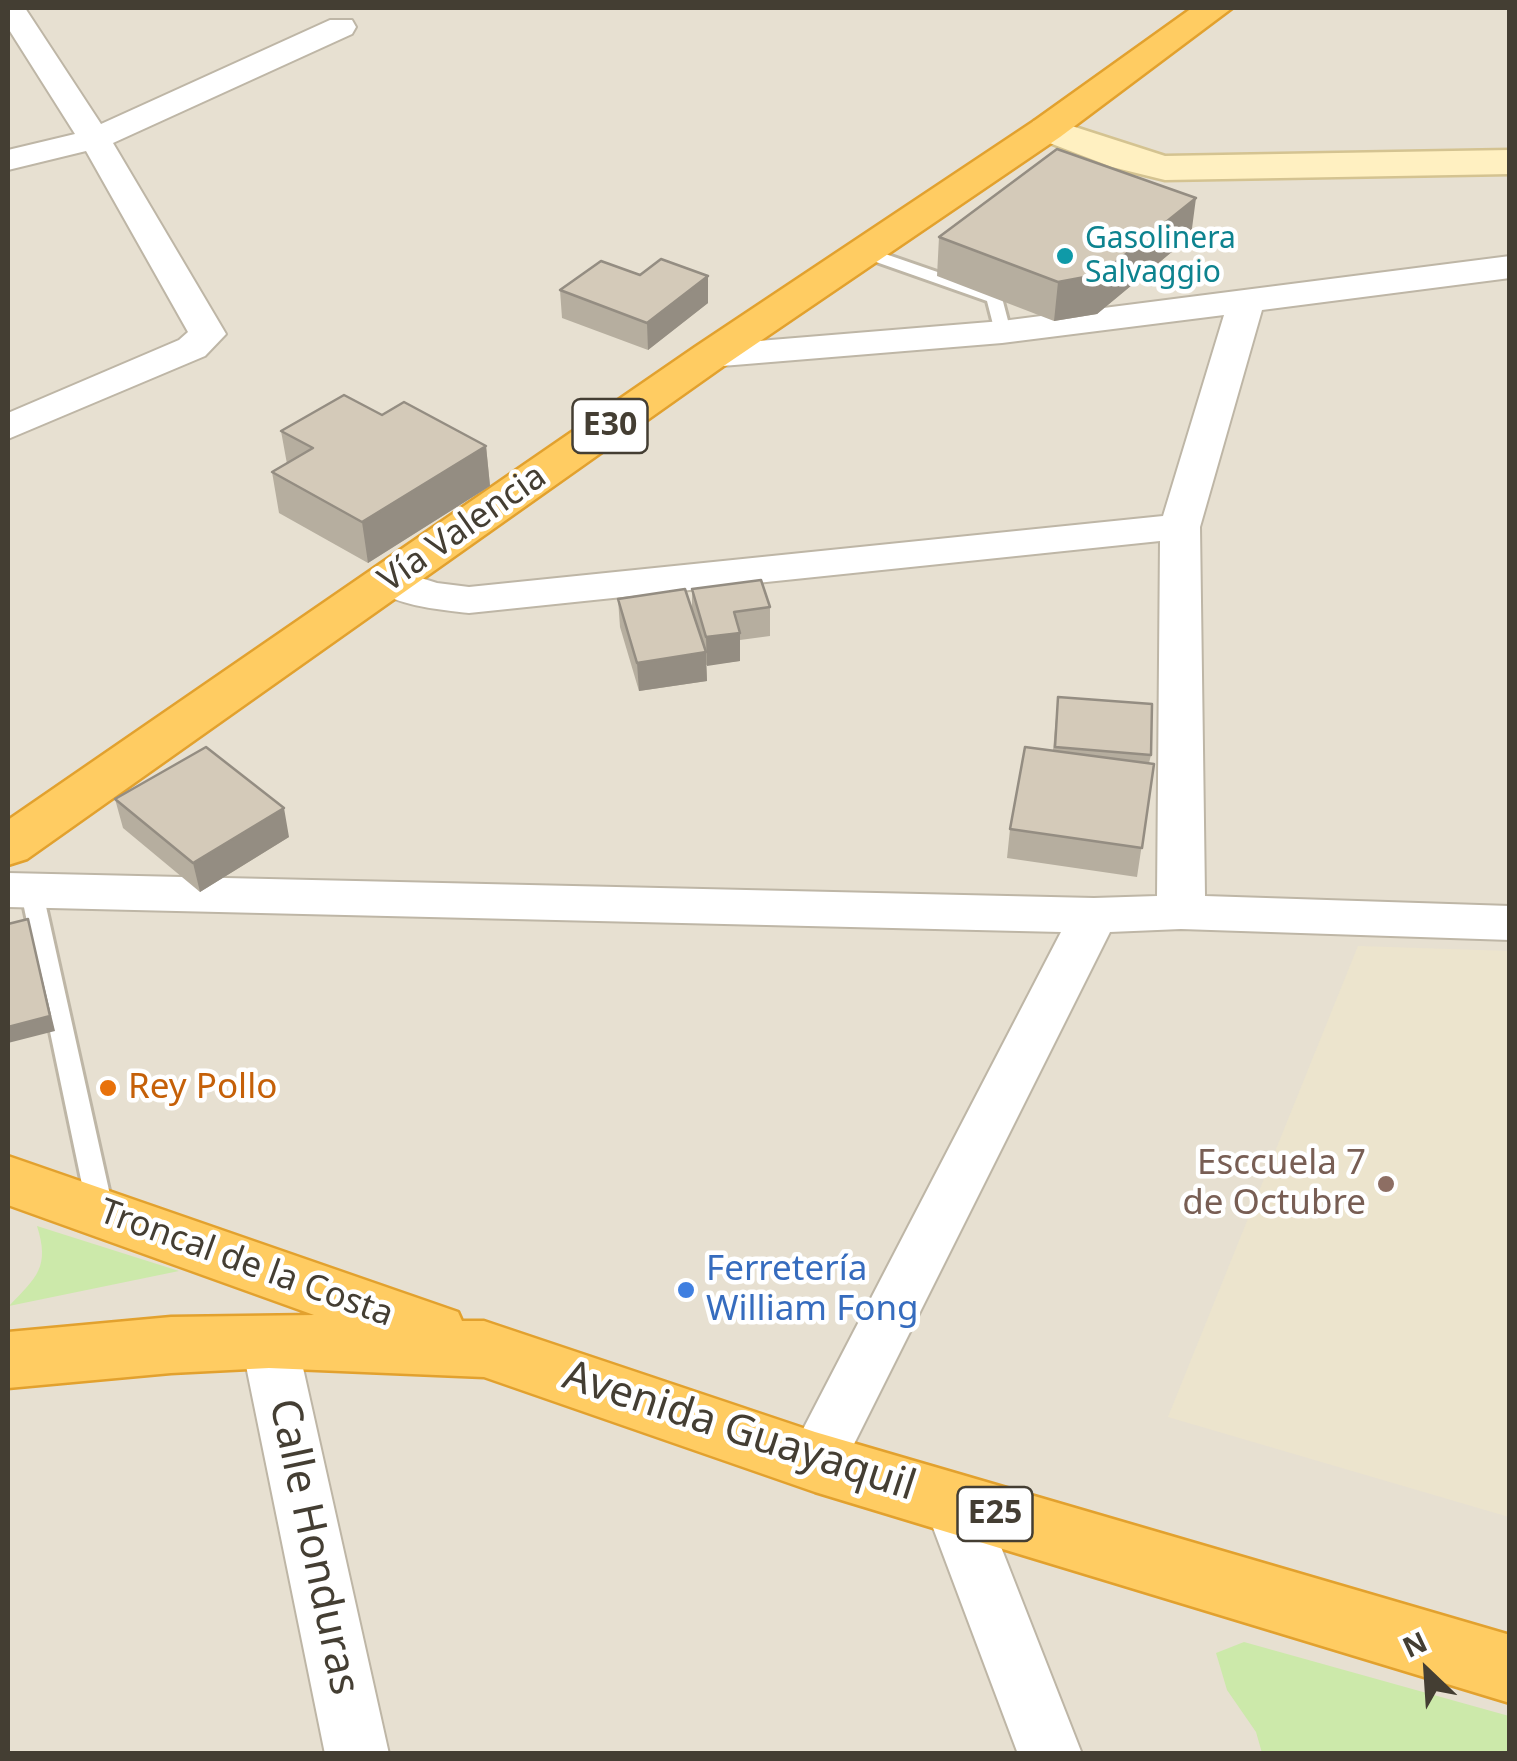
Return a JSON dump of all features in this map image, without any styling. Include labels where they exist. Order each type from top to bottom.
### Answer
[{"type":"highway","name":"Vía Valencia","points":[[8,846],[710,356],[1047,128],[1214,8]]},
{"type":"highway","name":"Troncal de la Costa","points":[[8,1180],[484,1349]]},
{"type":"highway","name":"Avenida Guayaquil","points":[[8,1360],[171,1345],[270,1341],[484,1349],[814,1462],[1510,1669]]},
{"type":"street","points":[[8,427],[192,348],[208,334],[94,139],[10,8]]},
{"type":"street","points":[[8,160],[94,139],[341,27]]},
{"type":"street","points":[[1047,128],[1158,174],[1510,162]]},
{"type":"street","points":[[710,356],[1002,332],[1510,266]]},
{"type":"street","points":[[1181,912],[1180,527],[1246,301]]},
{"type":"street","points":[[389,581],[432,596],[470,600],[1180,527]]},
{"type":"street","points":[[20,892],[1094,915],[1181,912],[1510,924]]},
{"type":"street","points":[[814,1462],[1094,915]]},
{"type":"street","name":"Calle Honduras","points":[[270,1341],[357,1754]]},
{"type":"street","points":[[954,1501],[1050,1754]]},
{"type":"lane","points":[[868,252],[995,298],[1002,332]]},
{"type":"lane","points":[[20,892],[101,1213]]},
{"type":"shaded area","points":[[8,8],[1509,8],[1509,1753],[8,1753]]},
{"type":"shaded area","name":"Esccuela 7 de Octubre","points":[[1358,946],[1509,951],[1509,1517],[1168,1417]]},
{"type":"green space","points":[[37,1226],[179,1271],[9,1306],[27,1287],[41,1262]]},
{"type":"green space","points":[[1244,1642],[1509,1716],[1509,1753],[1262,1753],[1256,1732],[1227,1690],[1216,1653]]},
{"type":"building","points":[[1057,149],[1196,198],[1101,274],[1058,282],[939,237]]},
{"type":"building","points":[[661,259],[708,276],[647,323],[560,290],[601,261],[640,275]]},
{"type":"building","points":[[344,395],[382,415],[404,402],[486,446],[362,522],[272,472],[313,448],[281,431]]},
{"type":"building","points":[[761,580],[770,607],[734,612],[740,633],[706,637],[692,589]]},
{"type":"building","points":[[685,589],[706,652],[637,663],[618,599]]},
{"type":"building","points":[[1058,697],[1152,704],[1151,755],[1055,747]]},
{"type":"building","points":[[206,747],[284,808],[193,863],[115,799]]},
{"type":"building","points":[[1025,747],[1154,764],[1142,848],[1010,829]]},
{"type":"building","points":[[28,919],[50,1016],[8,1027],[8,924]]},
{"type":"place","name":"Gasolinera Salvaggio","points":[[1065,256]]},
{"type":"place","name":"Rey Pollo","points":[[108,1088]]},
{"type":"place","name":"Esccuela 7 de Octubre","points":[[1386,1184]]},
{"type":"place","name":"Ferretería William Fong","points":[[686,1290]]}]
